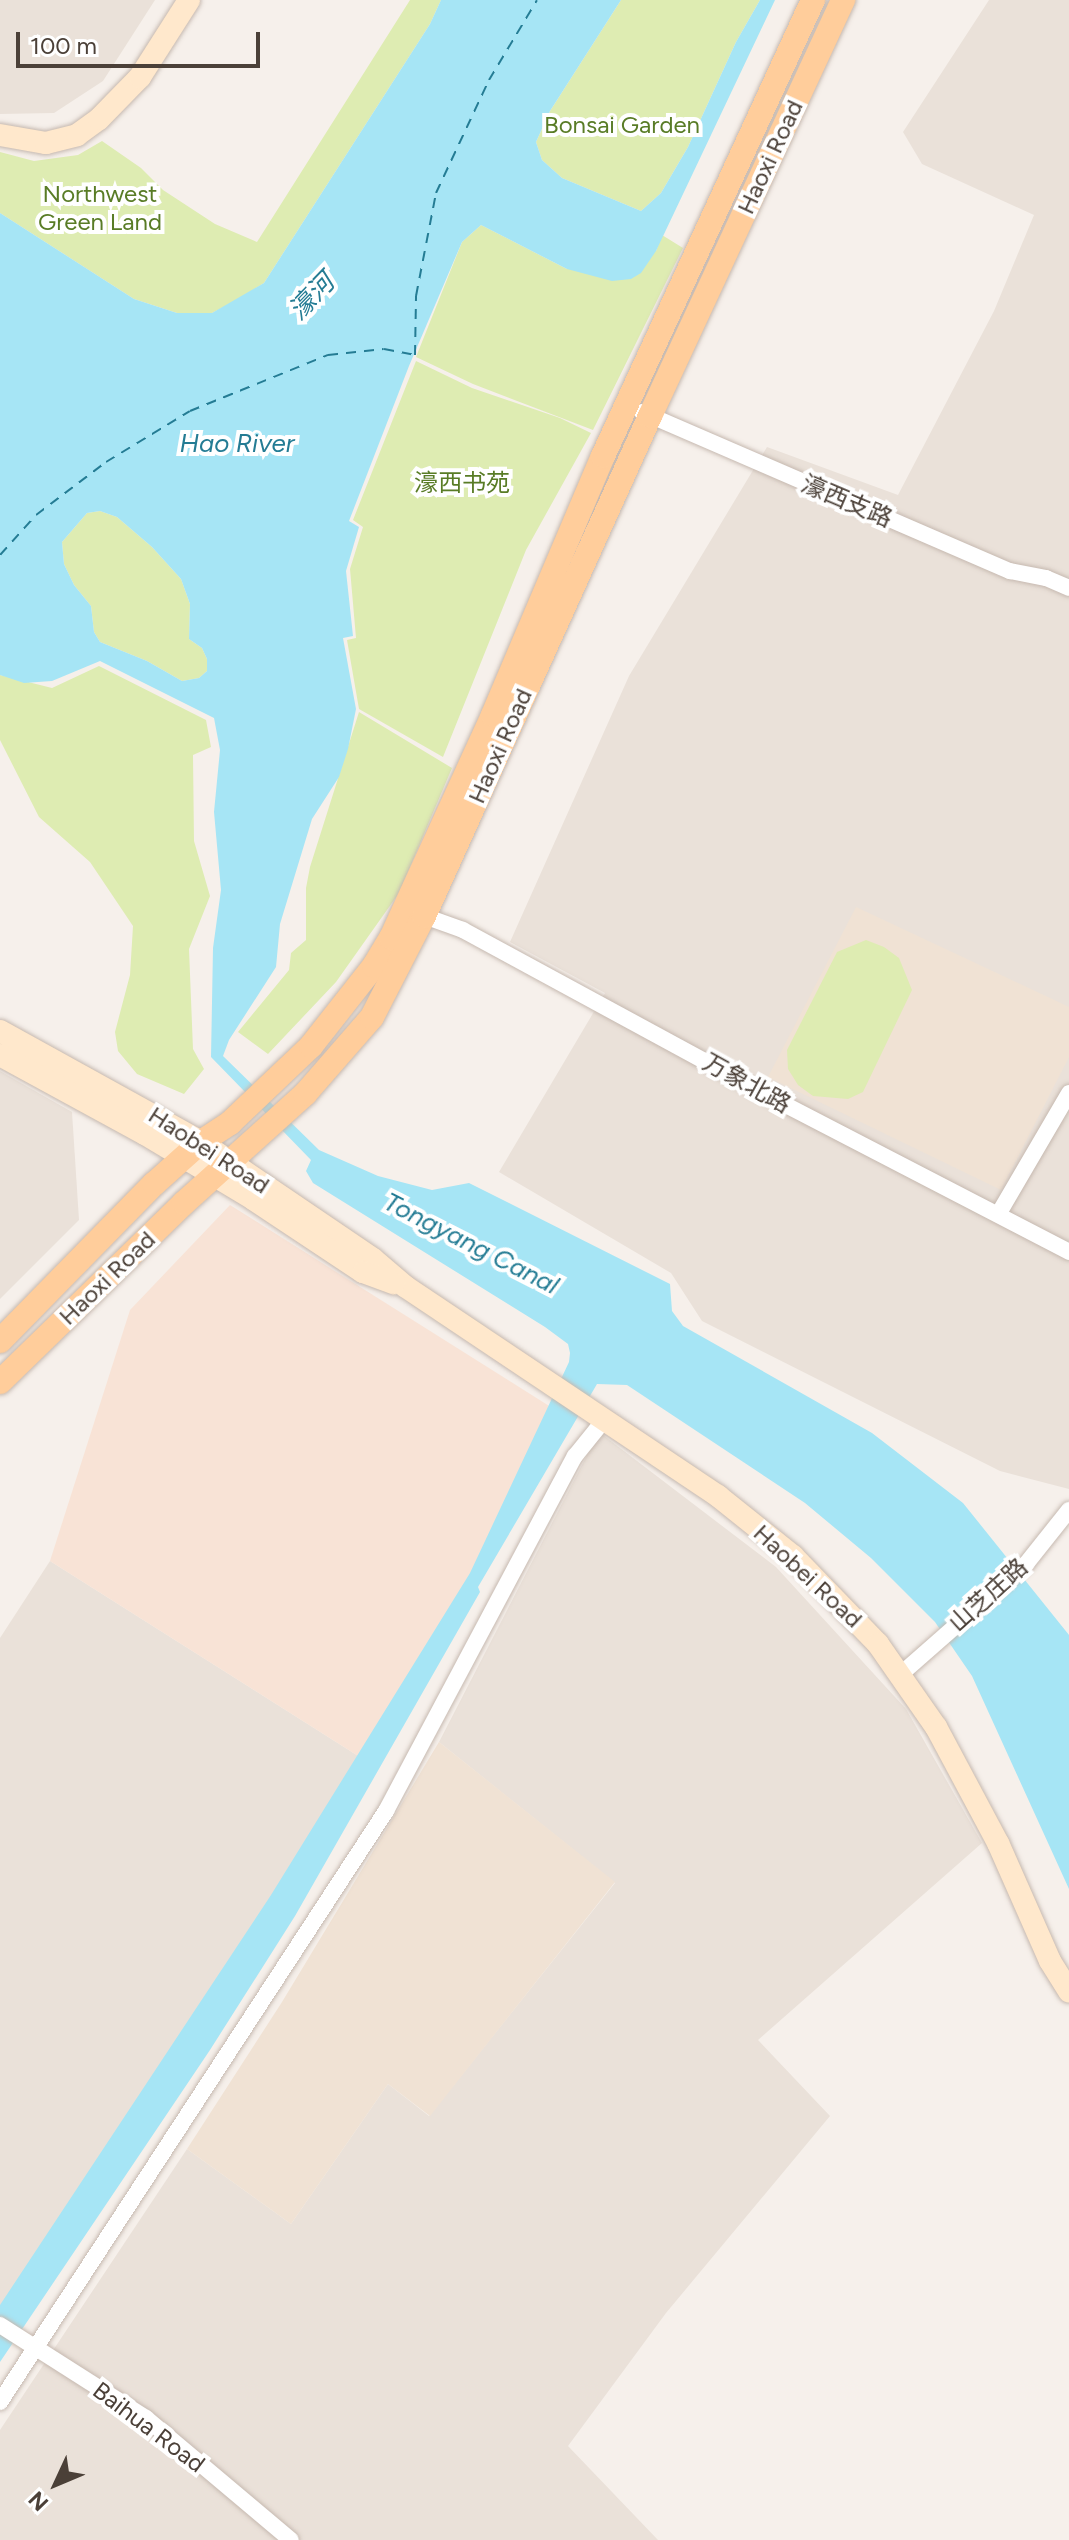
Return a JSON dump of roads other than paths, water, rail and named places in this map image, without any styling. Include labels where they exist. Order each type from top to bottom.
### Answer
[{"type":"main road","name":"Haoxi Road","points":[[0,1382],[305,1094],[372,1017],[424,916],[813,0]]},
{"type":"main road","name":"Haoxi Road","points":[[0,1341],[193,1150],[230,1123],[333,1021],[391,938],[493,715],[603,456],[639,411],[843,0]]},
{"type":"street","points":[[0,135],[46,143],[77,135],[140,77],[189,0]]},
{"type":"street","name":"濠西支路","points":[[639,411],[1010,571],[1046,578],[1069,588]]},
{"type":"street","name":"万象北路","points":[[424,916],[463,930],[778,1101],[1069,1252]]},
{"type":"street","name":"Haobei Road","points":[[0,1031],[223,1169],[363,1272],[406,1287],[718,1496],[793,1556],[878,1644],[901,1674],[966,1779],[1050,1961],[1069,1992]]},
{"type":"street","name":"Haobei Road","points":[[0,1055],[193,1150]]},
{"type":"street","points":[[999,1213],[1069,1093]]},
{"type":"street","points":[[0,2402],[30,2344],[386,1811],[598,1416]]},
{"type":"street","name":"山芝庄路","points":[[901,1674],[1026,1564],[1069,1510]]},
{"type":"street","name":"Baihua Road","points":[[0,2325],[146,2418],[291,2540]]},
{"type":"water","name":"Hao River","points":[[441,0],[621,0],[550,111],[536,142],[542,160],[562,178],[641,211],[661,193],[688,147],[736,42],[760,0],[775,0],[656,251],[641,273],[631,279],[612,281],[567,269],[481,225],[462,242],[409,366],[349,521],[359,527],[346,571],[353,636],[343,638],[356,709],[348,749],[339,777],[312,819],[280,924],[276,967],[229,1040],[223,1056],[319,1150],[378,1176],[432,1190],[469,1183],[670,1284],[672,1311],[683,1326],[872,1433],[963,1503],[1069,1635],[1069,1889],[972,1676],[935,1622],[871,1558],[805,1503],[627,1385],[597,1384],[478,1587],[480,1592],[295,1916],[210,2050],[0,2362],[0,2305],[271,1895],[470,1573],[569,1362],[570,1353],[568,1344],[545,1327],[313,1183],[306,1171],[311,1160],[211,1057],[213,948],[221,890],[214,812],[220,750],[214,718],[100,661],[52,681],[24,683],[0,675],[0,213],[134,299],[177,313],[212,313],[264,283],[430,24]],"holes":[[[100,511],[117,517],[152,547],[181,579],[190,604],[189,639],[202,648],[207,659],[207,671],[199,678],[182,681],[147,661],[100,642],[94,632],[91,606],[74,585],[64,564],[62,542],[87,513]]]},
{"type":"park label","name":"Bonsai Garden","points":[[622,125]]},
{"type":"park label","name":"Northwest Green Land","points":[[100,208]]},
{"type":"park label","name":"濠西书苑","points":[[462,483]]},
{"type":"water label","name":"濠河","points":[[312,297]]},
{"type":"water label","name":"Tongyang Canal","points":[[471,1244]]}]
